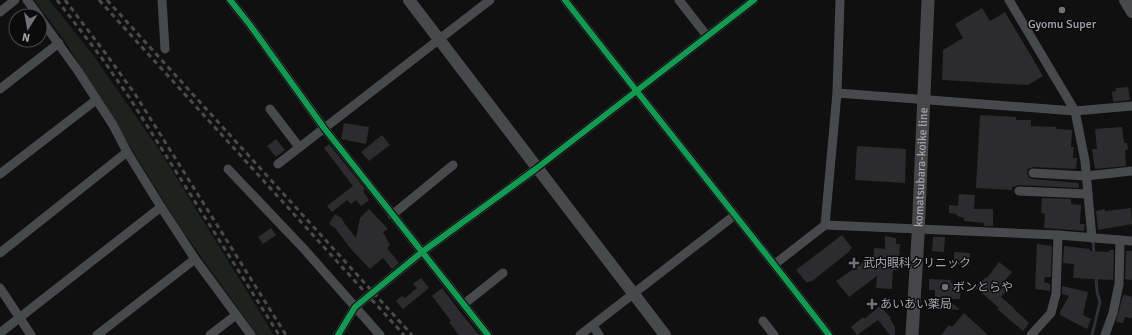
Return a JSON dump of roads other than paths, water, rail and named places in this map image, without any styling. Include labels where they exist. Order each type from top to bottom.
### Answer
[{"type":"main road","name":"komatsubara-koike line","points":[[912,335],[928,0]]},
{"type":"street","points":[[0,12],[15,0]]},
{"type":"street","points":[[162,0],[165,49]]},
{"type":"street","points":[[230,0],[250,25],[324,128],[488,335]]},
{"type":"street","points":[[409,0],[665,335]]},
{"type":"street","points":[[278,164],[490,0]]},
{"type":"street","points":[[565,0],[635,90],[775,264],[828,335]]},
{"type":"street","points":[[679,0],[707,36]]},
{"type":"street","points":[[338,335],[355,307],[422,252],[538,168],[635,90],[754,0]]},
{"type":"street","points":[[825,225],[837,93],[840,0]]},
{"type":"street","points":[[1009,0],[1075,111],[1085,161],[1092,238]]},
{"type":"street","points":[[1125,0],[1132,12]]},
{"type":"street","points":[[48,29],[113,125],[127,152],[195,259],[251,335]]},
{"type":"street","points":[[0,89],[59,44]]},
{"type":"street","points":[[837,93],[1075,111],[1132,106]]},
{"type":"street","points":[[0,174],[96,100]]},
{"type":"street","points":[[270,109],[299,147]]},
{"type":"street","points":[[0,253],[127,152]]},
{"type":"street","points":[[392,215],[453,165]]},
{"type":"street","points":[[228,169],[304,249],[380,335]]},
{"type":"street","points":[[1033,173],[1086,176],[1132,171]]},
{"type":"street","points":[[1019,191],[1088,194]]},
{"type":"street","points":[[0,333],[161,207]]},
{"type":"street","points":[[580,335],[735,215]]},
{"type":"street","points":[[775,264],[825,225],[1058,235],[1132,241]]},
{"type":"street","points":[[1031,335],[1051,312],[1056,294],[1058,235]]},
{"type":"street","points":[[1105,335],[1113,313],[1119,284],[1120,240]]},
{"type":"street","points":[[97,335],[195,259]]},
{"type":"street","points":[[464,304],[503,273]]},
{"type":"street","points":[[0,288],[31,335]]},
{"type":"street","points":[[210,335],[236,315]]},
{"type":"street","points":[[763,321],[774,335]]},
{"type":"street","points":[[593,326],[599,335]]},
{"type":"waterway","points":[[1093,240],[1094,254]]},
{"type":"waterway","points":[[1092,335],[1100,302],[1097,292],[1096,276]]},
{"type":"railway","points":[[57,0],[101,57],[129,97],[279,335]]},
{"type":"railway","points":[[65,0],[135,94],[286,335]]},
{"type":"railway","points":[[99,0],[404,335]]},
{"type":"railway","points":[[107,0],[412,335]]},
{"type":"place","name":"Gyomu Super","points":[[1062,10]]},
{"type":"place","name":"武内眼科クリニック","points":[[854,263]]},
{"type":"place","name":"ボンとらや","points":[[945,287]]},
{"type":"place","name":"あいあい薬局","points":[[872,304]]}]
